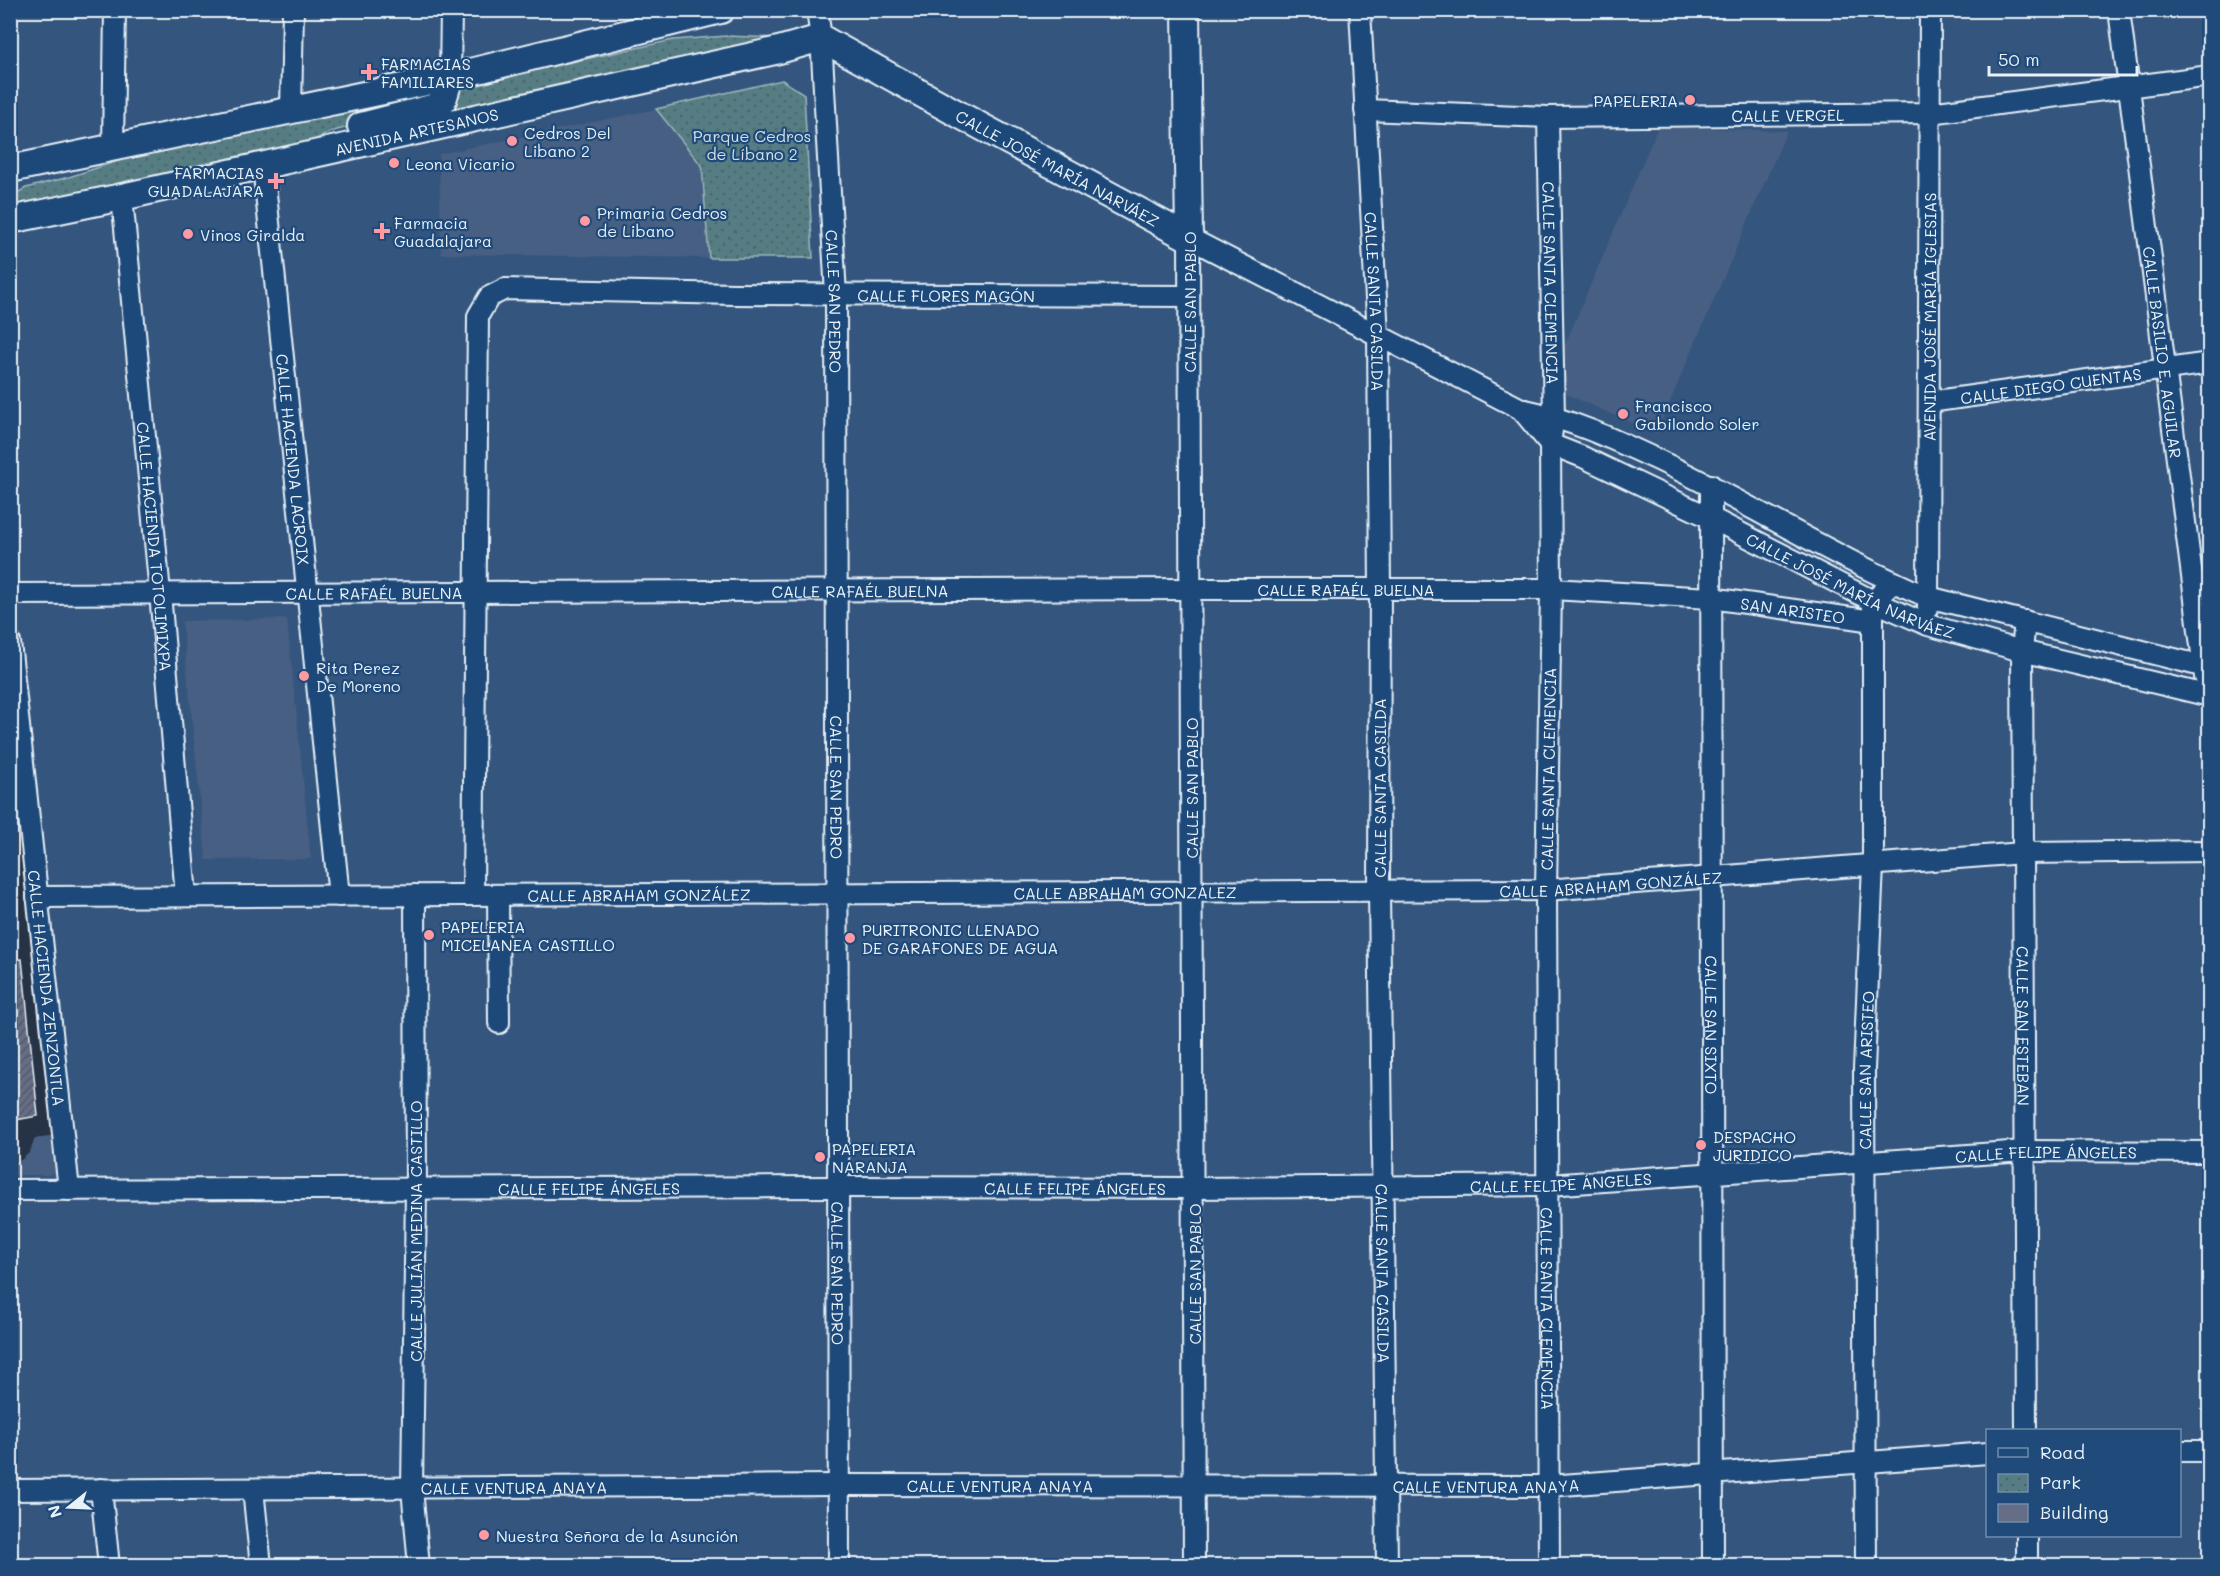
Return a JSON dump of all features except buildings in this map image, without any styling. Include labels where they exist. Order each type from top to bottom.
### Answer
[{"type":"main road","points":[[10,168],[450,77],[721,10]]},
{"type":"main road","name":"CALLE SAN PABLO","points":[[1186,10],[1189,238]]},
{"type":"main road","name":"AVENIDA ARTESANOS","points":[[10,220],[767,53],[821,38]]},
{"type":"main road","name":"CALLE JOSÉ MARÍA NARVÁEZ","points":[[821,38],[1189,238]]},
{"type":"main road","points":[[292,159],[332,133],[435,107],[443,100],[450,77]]},
{"type":"street","points":[[113,147],[115,10]]},
{"type":"street","points":[[291,110],[293,10]]},
{"type":"street","points":[[450,77],[451,10]]},
{"type":"street","name":"CALLE SAN PEDRO","points":[[817,10],[821,38],[836,295],[839,1566]]},
{"type":"street","name":"CALLE SANTA CASILDA","points":[[1360,10],[1378,335],[1379,890],[1387,1566]]},
{"type":"street","name":"AVENIDA JOSÉ MARÍA IGLESIAS","points":[[1928,625],[1930,10]]},
{"type":"street","name":"CALLE BASILIO E. AGUILAR","points":[[2119,10],[2207,667],[2208,695]]},
{"type":"street","name":"CALLE VERGEL","points":[[1365,110],[1548,117],[1930,113],[2210,76]]},
{"type":"street","name":"CALLE SANTA CLEMENCIA","points":[[1548,117],[1554,416],[1550,444],[1551,589],[1546,890],[1549,1566]]},
{"type":"street","name":"CALLE HACIENDA LACROIX","points":[[263,165],[339,896]]},
{"type":"street","name":"CALLE HACIENDA TOTOLIMIXPA","points":[[122,197],[186,896]]},
{"type":"street","name":"CALLE SAN PABLO","points":[[1189,238],[1194,1566]]},
{"type":"street","name":"CALLE JOSÉ MARÍA NARVÁEZ","points":[[1189,238],[1521,409],[1554,416],[1600,433],[1711,485],[1894,582],[1928,597],[2207,667]]},
{"type":"street","name":"CALLE FLORES MAGÓN","points":[[475,592],[478,316],[489,297],[505,289],[836,295],[1189,296]]},
{"type":"street","name":"CALLE DIEGO CUENTAS","points":[[1929,402],[2210,363]]},
{"type":"street","name":"CALLE JOSÉ MARÍA NARVÁEZ","points":[[1521,409],[1550,444],[1583,457],[1711,518],[1873,601],[1928,625],[2022,651],[2208,695]]},
{"type":"street","name":"CALLE SAN SIXTO","points":[[1711,485],[1713,1566]]},
{"type":"street","points":[[1873,601],[1894,582]]},
{"type":"street","name":"CALLE RAFAÉL BUELNA","points":[[10,594],[1551,589],[1711,598]]},
{"type":"street","points":[[473,895],[475,592]]},
{"type":"street","name":"SAN ARISTEO","points":[[1711,598],[1874,621]]},
{"type":"street","name":"CALLE SAN ARISTEO","points":[[1866,1566],[1864,1069],[1873,865],[1873,601]]},
{"type":"street","name":"CALLE SAN ESTEBAN","points":[[2025,621],[2022,651],[2026,1429]]},
{"type":"street","name":"CALLE HACIENDA ZENZONTLA","points":[[10,642],[69,1190]]},
{"type":"street","name":"CALLE ABRAHAM GONZÁLEZ","points":[[37,897],[1546,890],[2023,853],[2210,851]]},
{"type":"street","name":"CALLE JULIÁN MEDINA CASTILLO","points":[[415,895],[416,1189],[412,1488],[419,1566]]},
{"type":"street","points":[[498,895],[499,1023]]},
{"type":"street","name":"CALLE FELIPE ÁNGELES","points":[[10,1190],[1194,1188],[1548,1185],[2024,1151],[2210,1152]]},
{"type":"street","points":[[2181,1451],[2210,1451]]},
{"type":"street","name":"CALLE VENTURA ANAYA","points":[[10,1490],[839,1485],[1549,1486],[1986,1453]]},
{"type":"street","points":[[253,1489],[261,1566]]},
{"type":"street","points":[[101,1490],[109,1566]]},
{"type":"street","points":[[2027,1537],[2027,1566]]},
{"type":"shaded area","points":[[656,109],[702,166],[709,258],[441,254],[439,154]]},
{"type":"shaded area","points":[[1658,127],[1787,131],[1656,434],[1562,392],[1563,349]]},
{"type":"shaded area","points":[[287,619],[311,859],[206,860],[182,621]]},
{"type":"shaded area","points":[[10,675],[60,1167],[56,1173],[48,1175],[11,1175]]},
{"type":"green space","points":[[727,36],[781,38],[586,87],[429,114],[458,87],[673,40]]},
{"type":"green space","name":"Parque Cedros de Líbano 2","points":[[782,80],[804,94],[813,258],[709,258],[702,166],[656,109]]},
{"type":"green space","points":[[437,88],[437,97],[374,120],[330,132],[302,147],[11,208],[11,196],[26,188],[130,157]]},
{"type":"place","name":"FARMACIAS FAMILIARES","points":[[369,72]]},
{"type":"place","name":"PAPELERIA","points":[[1690,100]]},
{"type":"place","name":"Cedros Del Libano 2","points":[[512,141]]},
{"type":"place","name":"Leona Vicario","points":[[394,163]]},
{"type":"place","name":"FARMACIAS GUADALAJARA","points":[[276,181]]},
{"type":"place","name":"Primaria Cedros de Libano","points":[[585,221]]},
{"type":"place","name":"Farmacia Guadalajara","points":[[382,231]]},
{"type":"place","name":"Vinos Giralda","points":[[188,234]]},
{"type":"place","name":"Francisco Gabilondo Soler","points":[[1623,414]]},
{"type":"place","name":"Rita Perez De Moreno","points":[[304,676]]},
{"type":"place","name":"PAPELERIA MICELANEA CASTILLO","points":[[429,935]]},
{"type":"place","name":"PURITRONIC LLENADO DE GARAFONES DE AGUA","points":[[850,938]]},
{"type":"place","name":"DESPACHO JURIDICO","points":[[1701,1145]]},
{"type":"place","name":"PAPELERIA NARANJA","points":[[820,1157]]},
{"type":"place","name":"Nuestra Señora de la Asunción","points":[[484,1535]]}]
